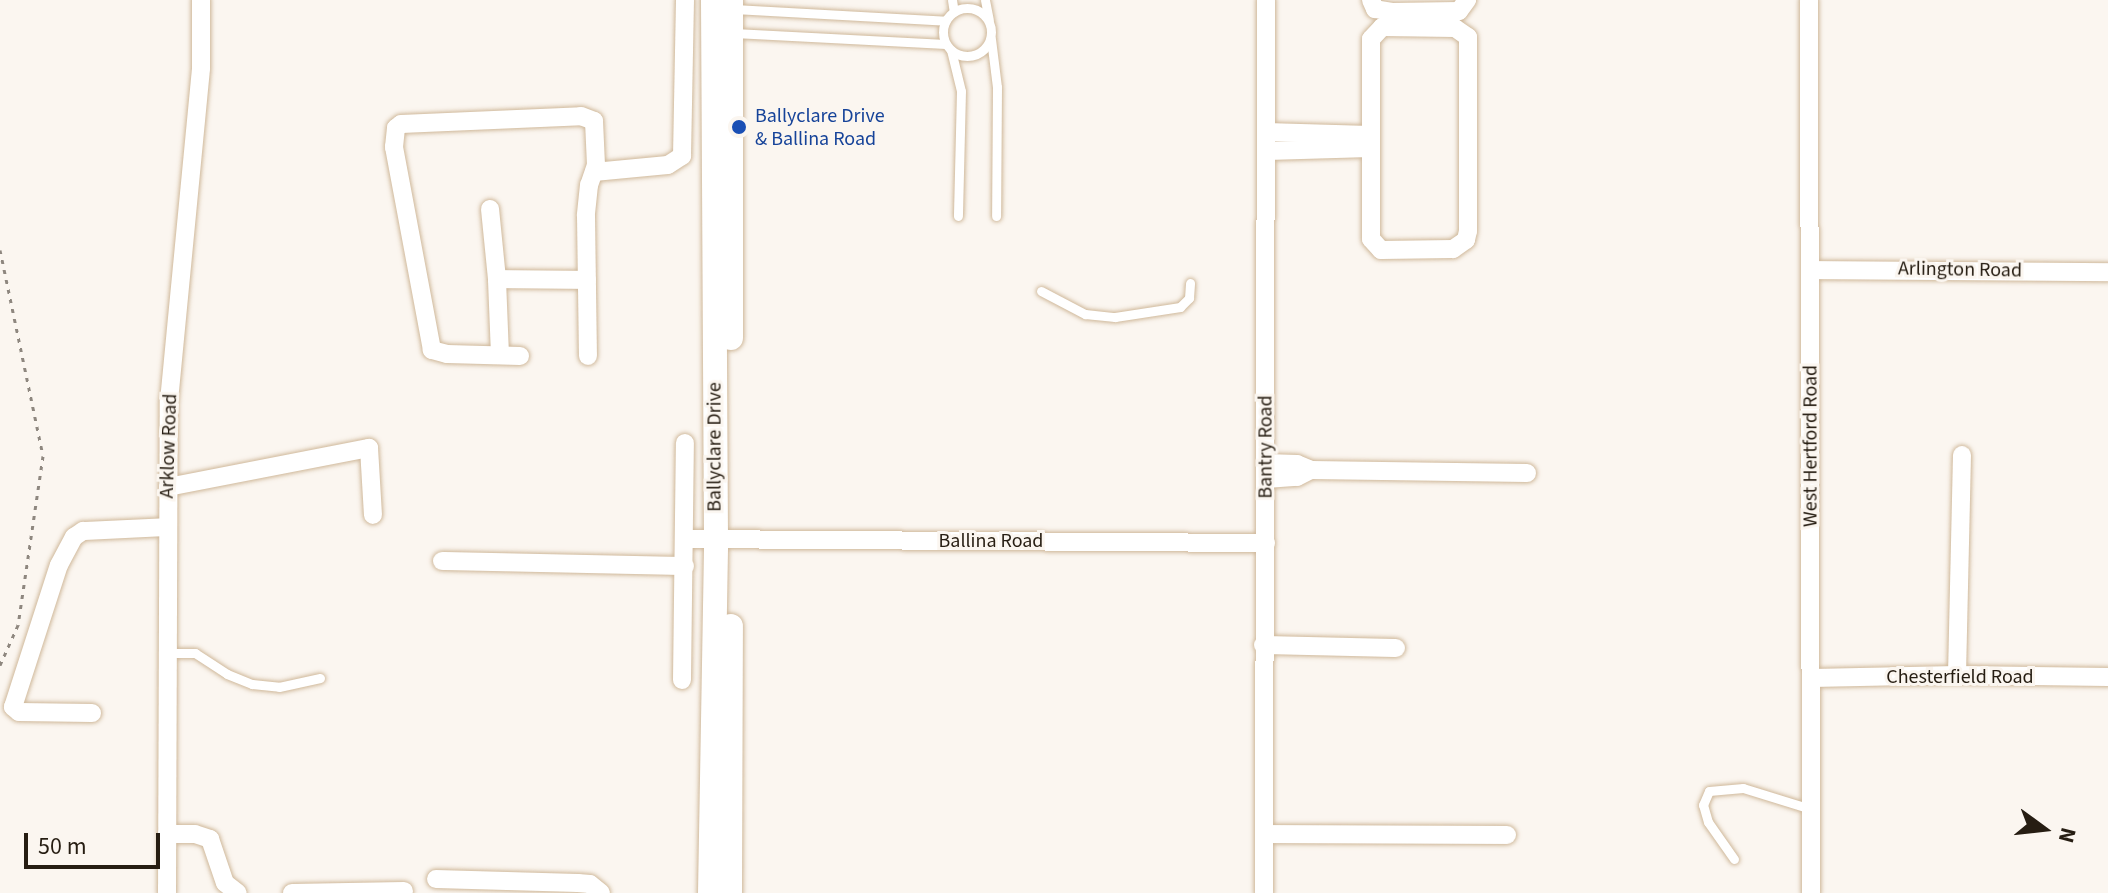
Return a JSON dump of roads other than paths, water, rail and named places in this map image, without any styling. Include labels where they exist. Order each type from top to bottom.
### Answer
[{"type":"street","name":"Arklow Road","points":[[167,893],[170,653],[167,527],[172,370],[201,68],[201,0]]},
{"type":"street","name":"Bantry Road","points":[[1264,893],[1266,0]]},
{"type":"street","points":[[1371,0],[1375,9],[1392,12],[1459,11],[1467,0]]},
{"type":"street","name":"West Hertford Road","points":[[1809,0],[1811,893]]},
{"type":"street","points":[[594,172],[668,165],[682,156],[684,6]]},
{"type":"street","name":"Ballyclare Drive","points":[[722,14],[724,538],[730,893]]},
{"type":"street","points":[[1455,28],[1466,33],[1468,231],[1460,246],[1387,250],[1374,245],[1370,142],[1371,39],[1376,30],[1455,28]]},
{"type":"street","points":[[520,356],[432,350],[394,147],[396,128],[409,122],[585,116],[595,125],[594,172],[586,201],[588,356]]},
{"type":"street","points":[[1266,142],[1370,142]]},
{"type":"street","points":[[490,209],[500,355]]},
{"type":"street","name":"Arlington Road","points":[[1811,270],[2108,272]]},
{"type":"street","points":[[497,279],[587,280]]},
{"type":"street","points":[[682,680],[685,443]]},
{"type":"street","points":[[168,487],[369,448],[373,515]]},
{"type":"street","points":[[1957,675],[1962,455]]},
{"type":"street","points":[[1266,471],[1297,477],[1311,470],[1527,473]]},
{"type":"street","points":[[92,713],[19,712],[13,707],[59,565],[74,537],[83,531],[167,527]]},
{"type":"street","name":"Ballyclare Drive","points":[[710,893],[724,538]]},
{"type":"street","name":"Ballina Road","points":[[686,539],[1266,543]]},
{"type":"street","points":[[442,561],[685,566]]},
{"type":"street","points":[[1263,645],[1396,648]]},
{"type":"street","name":"Chesterfield Road","points":[[1812,678],[1957,675],[2108,677]]},
{"type":"street","points":[[167,834],[195,834],[210,839],[225,883],[238,893]]},
{"type":"street","points":[[1264,834],[1507,835]]},
{"type":"street","points":[[436,879],[491,886],[590,884],[601,893]]},
{"type":"street","points":[[292,893],[404,891]]},
{"type":"lane","points":[[952,0],[954,12]]},
{"type":"lane","points":[[985,0],[997,87],[996,216]]},
{"type":"lane","points":[[684,6],[948,47],[974,55],[991,39]]},
{"type":"lane","points":[[958,216],[961,91],[948,47],[946,21],[954,12],[972,8],[990,23]]},
{"type":"lane","points":[[683,36],[722,14],[946,21]]},
{"type":"lane","points":[[1041,291],[1085,314],[1115,317],[1180,307],[1189,298],[1190,283]]},
{"type":"lane","points":[[170,653],[195,653],[227,674],[252,684],[279,687],[320,678]]},
{"type":"lane","points":[[1734,859],[1708,822],[1703,805],[1709,791],[1743,788],[1811,809]]},
{"type":"place","name":"Ballyclare Drive & Ballina Road","points":[[739,127]]}]
